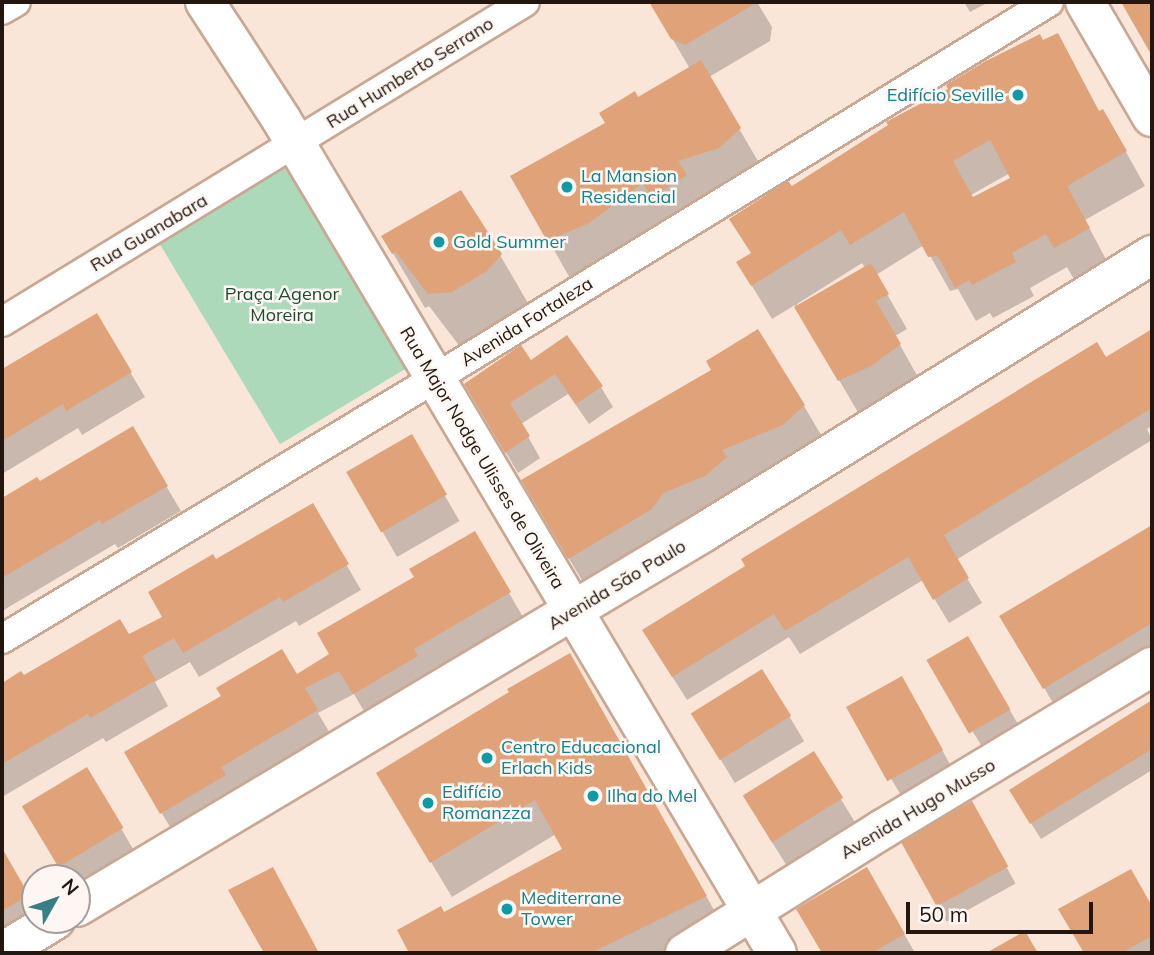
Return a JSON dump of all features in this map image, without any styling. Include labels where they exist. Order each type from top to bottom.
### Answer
[{"type":"main road","name":"Rua Major Nodge Ulisses de Oliveira","points":[[205,2],[296,144],[777,953]]},
{"type":"main road","points":[[1086,2],[1152,117]]},
{"type":"main road","name":"Avenida São Paulo","points":[[91,899],[573,611],[1152,255]]},
{"type":"main road","name":"Avenida Hugo Musso","points":[[685,953],[883,829],[1152,667]]},
{"type":"main road","points":[[2,952],[32,934]]},
{"type":"street","points":[[2,10],[16,2]]},
{"type":"street","name":"Rua Humberto Serrano","points":[[296,144],[525,2]]},
{"type":"street","name":"Avenida Fortaleza","points":[[2,639],[434,379],[1049,2]]},
{"type":"street","name":"Rua Guanabara","points":[[2,322],[296,144]]},
{"type":"green space","name":"Praça Agenor Moreira","points":[[285,167],[406,368],[280,444],[159,243]]},
{"type":"building","points":[[649,2],[758,2],[685,45],[671,39]]},
{"type":"building","points":[[1121,2],[1152,2],[1152,56]]},
{"type":"building","points":[[1058,33],[1099,111],[1103,109],[1127,151],[1067,186],[1090,228],[1054,248],[1046,234],[1012,253],[1016,262],[972,285],[969,280],[955,288],[938,256],[928,257],[904,212],[850,245],[841,230],[751,286],[736,262],[751,253],[729,219],[788,181],[792,186],[888,125],[886,122],[948,89],[946,85],[984,62],[1040,34],[1043,40]],"holes":[[[990,140],[1010,178],[973,197],[953,161]]]},
{"type":"building","points":[[701,60],[741,128],[719,148],[678,161],[687,175],[651,197],[643,183],[589,223],[547,241],[510,176],[605,123],[599,113],[635,91],[638,97]]},
{"type":"building","name":"Gold Summer","points":[[461,190],[502,254],[487,271],[452,292],[428,294],[396,252],[392,254],[381,236]]},
{"type":"building","points":[[871,263],[889,294],[876,301],[901,344],[871,366],[838,381],[794,307]]},
{"type":"building","points":[[97,313],[132,372],[66,411],[63,404],[2,441],[2,369]]},
{"type":"building","points":[[758,329],[805,405],[783,425],[722,450],[727,457],[705,476],[663,493],[652,509],[568,559],[521,480],[711,370],[706,361]]},
{"type":"building","points":[[1152,329],[1152,408],[944,535],[969,578],[933,600],[908,557],[785,631],[774,614],[672,677],[642,630],[745,566],[741,559],[1097,342],[1106,357]]},
{"type":"building","points":[[567,335],[603,386],[576,404],[555,374],[510,403],[530,436],[505,453],[464,384],[521,345],[531,360]]},
{"type":"building","points":[[133,426],[168,486],[102,524],[100,520],[2,578],[2,498],[37,477],[40,481]]},
{"type":"building","points":[[412,434],[447,495],[381,533],[346,472]]},
{"type":"building","points":[[313,503],[349,564],[283,602],[280,597],[183,653],[174,638],[142,656],[156,680],[90,718],[88,714],[2,764],[2,683],[21,671],[24,675],[120,619],[129,634],[162,617],[148,592],[213,554],[216,559]]},
{"type":"building","points":[[1152,525],[1152,623],[1043,689],[999,616]]},
{"type":"building","points":[[475,531],[511,592],[414,649],[418,656],[353,694],[339,671],[305,688],[318,710],[221,767],[226,775],[160,814],[124,752],[221,696],[216,688],[282,649],[297,674],[329,654],[317,633],[414,577],[409,569]]},
{"type":"building","points":[[968,636],[1010,710],[969,734],[926,660]]},
{"type":"building","points":[[570,653],[707,896],[591,953],[409,953],[397,930],[441,906],[444,912],[562,849],[535,800],[430,863],[376,773],[509,692],[507,689]]},
{"type":"building","points":[[762,669],[791,716],[720,760],[691,714]]},
{"type":"building","points":[[902,676],[943,750],[887,781],[846,707]]},
{"type":"building","points":[[1152,700],[1152,749],[1030,824],[1009,790]]},
{"type":"building","points":[[814,751],[843,798],[772,842],[743,796]]},
{"type":"building","points":[[87,767],[124,828],[63,864],[57,864],[22,806]]},
{"type":"building","points":[[972,801],[1008,867],[937,906],[900,841]]},
{"type":"building","points":[[2,848],[21,881],[21,900],[2,911]]},
{"type":"building","points":[[273,867],[319,953],[264,953],[228,890]]},
{"type":"building","points":[[867,867],[905,934],[871,953],[822,953],[796,909]]},
{"type":"building","points":[[1131,869],[1152,906],[1152,936],[1121,953],[1084,953],[1058,909]]},
{"type":"building","points":[[1025,931],[1038,953],[986,953]]},
{"type":"place","name":"Edifício Seville","points":[[1018,95]]},
{"type":"place","name":"La Mansion Residencial","points":[[567,187]]},
{"type":"place","name":"Gold Summer","points":[[439,242]]},
{"type":"place","name":"Centro Educacional Erlach Kids","points":[[487,758]]},
{"type":"place","name":"Ilha do Mel","points":[[593,796]]},
{"type":"place","name":"Edifício Romanzza","points":[[428,803]]},
{"type":"place","name":"Mediterrane Tower","points":[[507,909]]}]
